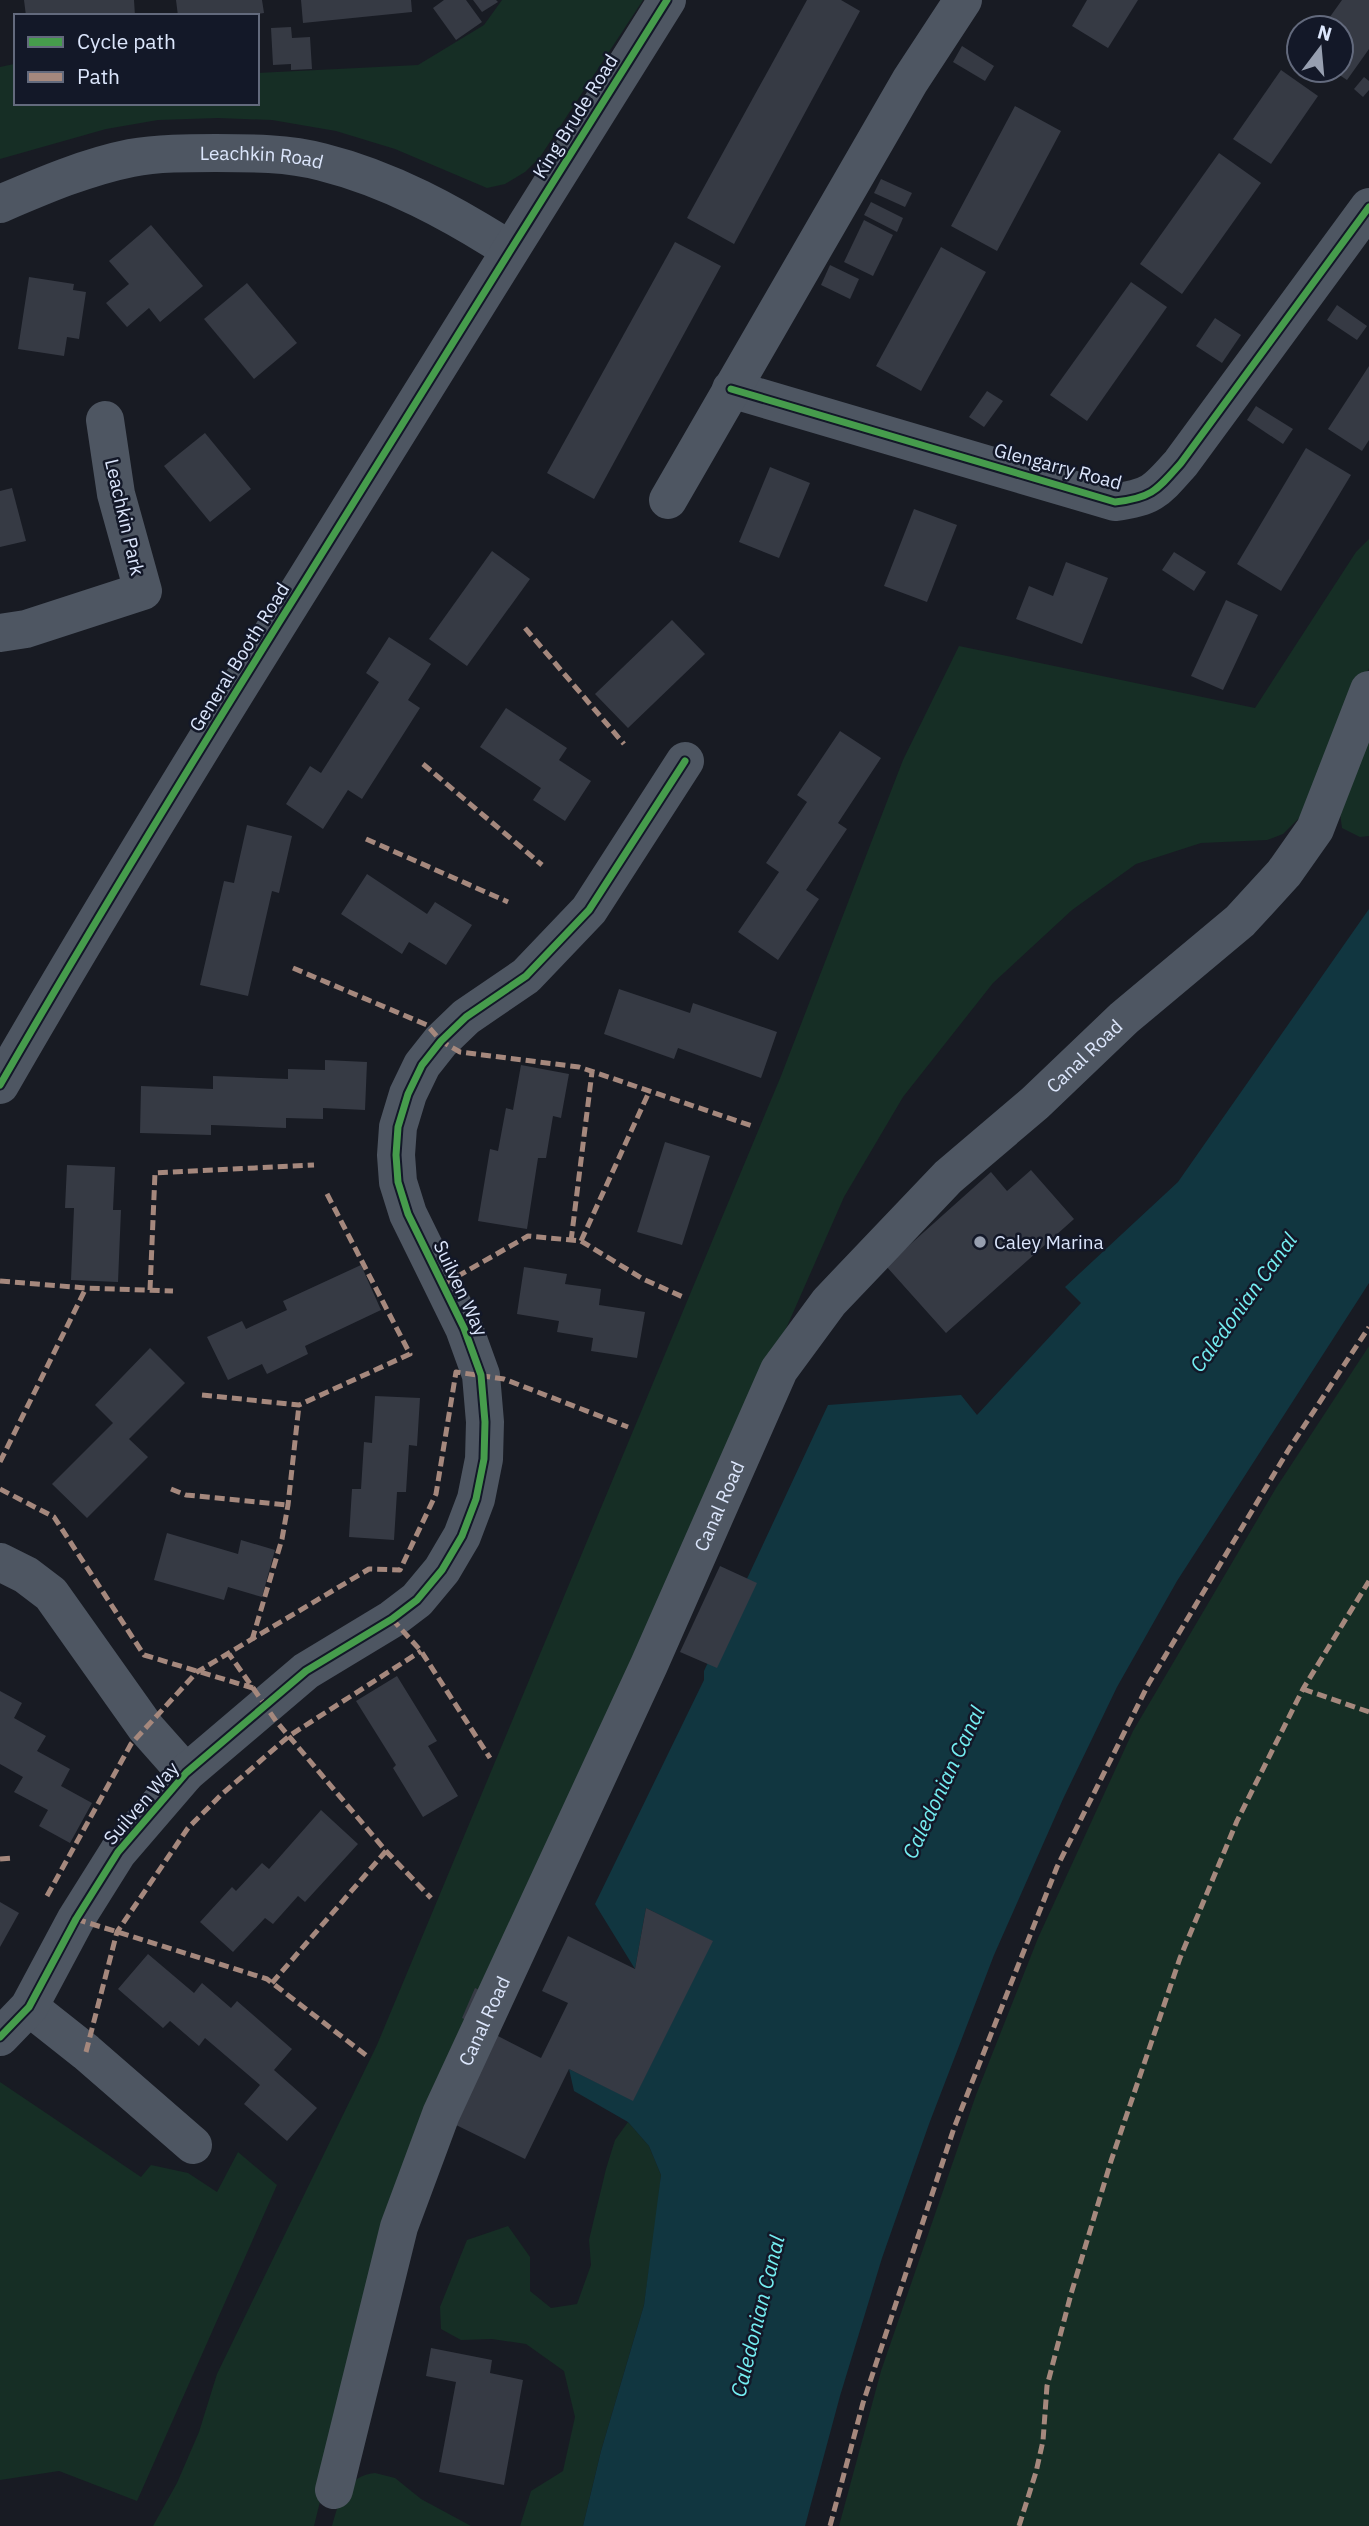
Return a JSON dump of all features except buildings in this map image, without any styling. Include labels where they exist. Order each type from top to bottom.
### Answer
[{"type":"street","name":"King Brude Road","points":[[510,250],[667,0]]},
{"type":"street","points":[[668,500],[910,80],[963,0]]},
{"type":"street","name":"Leachkin Road","points":[[0,204],[58,180],[131,158],[193,153],[258,153],[321,162],[380,181],[454,214],[510,250]]},
{"type":"street","name":"Glengarry Road","points":[[731,389],[1115,502],[1139,499],[1160,487],[1181,463],[1369,207]]},
{"type":"street","name":"General Booth Road","points":[[0,1085],[205,741],[510,250]]},
{"type":"street","name":"Leachkin Park","points":[[0,634],[26,629],[143,591],[116,494],[105,420]]},
{"type":"street","name":"Canal Road","points":[[334,2490],[399,2227],[441,2114],[649,1665],[779,1370],[829,1302],[948,1177],[1035,1103],[1124,1018],[1241,920],[1284,873],[1315,829],[1369,690]]},
{"type":"street","name":"Suilven Way","points":[[0,2036],[29,2007],[76,1919],[118,1852],[186,1773],[306,1671],[393,1619],[417,1600],[442,1570],[462,1536],[477,1499],[484,1460],[485,1422],[481,1375],[464,1328],[408,1214],[398,1182],[398,1127],[422,1065],[441,1041],[466,1017],[526,976],[589,910],[685,761]]},
{"type":"street","name":"Suilven Way","points":[[0,1562],[26,1575],[51,1594],[146,1728],[186,1773]]},
{"type":"street","points":[[29,2007],[86,2052],[192,2146]]},
{"type":"green space","points":[[502,0],[643,0],[540,157],[525,172],[505,184],[487,188],[395,149],[336,131],[272,120],[158,120],[106,129],[0,159],[0,67],[14,64],[14,105],[259,105],[259,73],[418,65],[484,25]]},
{"type":"green space","points":[[1369,539],[1369,668],[1312,805],[1283,834],[1267,840],[1201,843],[1136,864],[1072,910],[993,983],[903,1097],[844,1197],[384,2241],[314,2526],[153,2526],[177,2483],[199,2432],[217,2374],[377,2045],[781,1076],[903,760],[959,646],[1255,708],[1356,552]]},
{"type":"green space","points":[[1369,733],[1369,836],[1360,837],[1342,828],[1340,813]]},
{"type":"green space","points":[[1369,1346],[1369,2526],[839,2526],[881,2371],[976,2095],[1038,1938],[1133,1731],[1276,1488]]},
{"type":"green space","points":[[0,2082],[141,2177],[151,2165],[188,2173],[217,2192],[238,2152],[277,2185],[137,2501],[59,2471],[0,2480]]},
{"type":"green space","points":[[628,2122],[649,2146],[661,2175],[644,2305],[601,2451],[583,2526],[520,2526],[531,2491],[563,2471],[575,2417],[564,2371],[526,2344],[492,2339],[461,2340],[441,2329],[440,2307],[467,2240],[508,2226],[530,2257],[530,2291],[551,2308],[577,2304],[591,2265],[589,2240],[606,2169],[615,2140]]},
{"type":"green space","points":[[375,2473],[395,2478],[421,2499],[471,2526],[332,2526],[341,2499],[350,2484],[365,2475]]},
{"type":"water","name":"Caledonian Canal","points":[[1369,909],[1369,1283],[1177,1581],[1117,1687],[1063,1799],[994,1955],[929,2124],[882,2258],[840,2396],[805,2526],[583,2526],[601,2451],[644,2305],[661,2175],[649,2146],[628,2122],[574,2091],[569,2069],[633,2100],[712,1941],[646,1908],[635,1969],[595,1904],[704,1680],[704,1671],[828,1405],[961,1395],[977,1415],[1081,1303],[1065,1287],[1178,1182]]},
{"type":"marked path","points":[[525,628],[624,744]]},
{"type":"marked path","points":[[423,764],[542,865]]},
{"type":"marked path","points":[[366,839],[508,902]]},
{"type":"marked path","points":[[293,968],[427,1025],[441,1041],[460,1052],[579,1067],[755,1127]]},
{"type":"marked path","points":[[571,1241],[592,1072]]},
{"type":"marked path","points":[[581,1241],[649,1092]]},
{"type":"marked path","points":[[150,1290],[155,1173],[314,1165]]},
{"type":"marked path","points":[[202,1395],[299,1405],[410,1354],[326,1192]]},
{"type":"marked path","points":[[444,1284],[528,1236],[581,1241],[643,1279],[683,1297]]},
{"type":"marked path","points":[[0,1281],[173,1291]]},
{"type":"marked path","points":[[0,1462],[86,1288]]},
{"type":"marked path","points":[[830,2526],[863,2403],[954,2128],[1057,1867],[1149,1683],[1289,1449],[1369,1327]]},
{"type":"marked path","points":[[47,1896],[131,1744],[197,1672],[369,1569],[400,1570],[436,1494],[456,1372],[504,1379],[628,1427]]},
{"type":"marked path","points":[[252,1640],[282,1539],[299,1405]]},
{"type":"marked path","points":[[0,1489],[54,1517],[144,1655],[253,1688],[229,1654]]},
{"type":"marked path","points":[[171,1489],[186,1495],[288,1505]]},
{"type":"marked path","points":[[1019,2526],[1043,2441],[1047,2386],[1071,2294],[1111,2161],[1180,1958],[1237,1821],[1303,1689],[1369,1581]]},
{"type":"marked path","points":[[392,1619],[421,1651],[490,1758]]},
{"type":"marked path","points":[[86,2052],[117,1932],[188,1828],[221,1795],[289,1736],[421,1651]]},
{"type":"marked path","points":[[253,1688],[276,1721],[386,1851],[431,1898]]},
{"type":"marked path","points":[[1303,1689],[1369,1712]]},
{"type":"marked path","points":[[272,1983],[386,1851]]},
{"type":"marked path","points":[[0,1859],[13,1858]]},
{"type":"marked path","points":[[76,1919],[267,1979],[367,2056]]},
{"type":"cycle path","points":[[0,1085],[191,766],[667,0]]},
{"type":"cycle path","points":[[731,389],[1115,502],[1138,498],[1153,491],[1181,463],[1369,207]]},
{"type":"cycle path","points":[[0,2037],[29,2007],[76,1919],[118,1852],[186,1773],[306,1671],[392,1619],[417,1600],[442,1570],[462,1536],[476,1499],[484,1459],[485,1422],[481,1375],[464,1328],[408,1214],[398,1182],[398,1127],[408,1094],[422,1065],[441,1041],[466,1017],[526,976],[589,910],[685,761]]},
{"type":"place","name":"Caley Marina","points":[[980,1242]]}]
